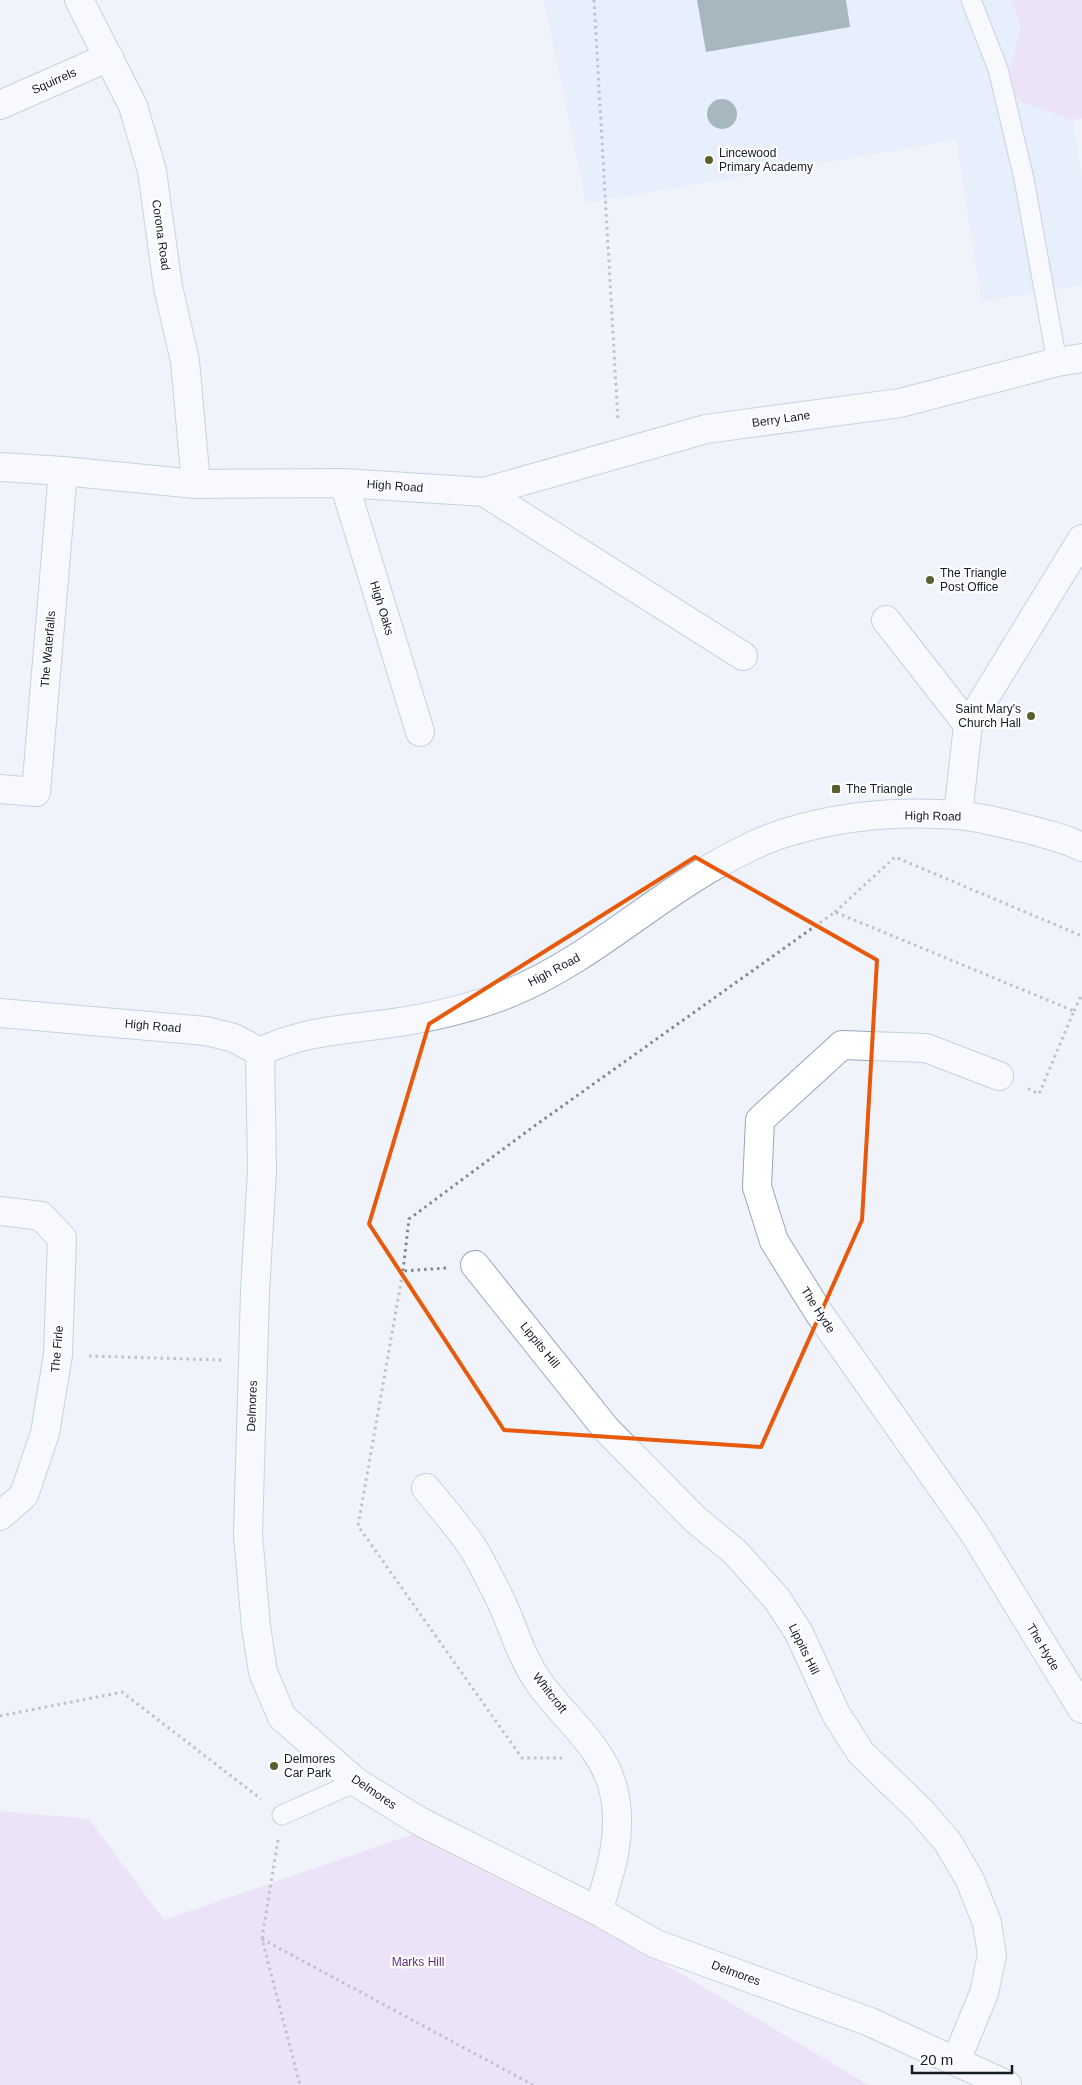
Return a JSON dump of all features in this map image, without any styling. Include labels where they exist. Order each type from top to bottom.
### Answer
[{"type":"street","name":"Corona Road","points":[[79,0],[133,106],[152,171],[168,288],[185,361],[196,484]]},
{"type":"street","name":"Squirrels","points":[[0,105],[109,57]]},
{"type":"street","name":"Berry Lane","points":[[484,492],[706,429],[900,403],[1069,360]]},
{"type":"street","name":"High Road","points":[[0,467],[196,484],[344,483],[484,492],[743,656]]},
{"type":"street","name":"The Waterfalls","points":[[0,789],[36,792],[63,471]]},
{"type":"street","name":"High Oaks","points":[[344,483],[420,732]]},
{"type":"street","points":[[958,815],[968,724],[1082,540]]},
{"type":"street","points":[[886,620],[968,724]]},
{"type":"street","name":"High Road","points":[[0,1012],[206,1031],[234,1038],[260,1052],[282,1041],[305,1035],[406,1022],[445,1014],[478,1005],[513,991],[577,958],[706,871],[738,853],[795,830],[852,819],[902,815],[958,815],[986,819],[1045,833],[1069,840],[1082,847]]},
{"type":"street","name":"The Hyde","points":[[999,1076],[926,1048],[842,1045],[760,1120],[756,1187],[774,1241],[809,1297],[974,1533],[1082,1709]]},
{"type":"street","name":"Delmores","points":[[260,1052],[262,1171],[253,1360],[248,1535],[256,1627],[263,1672],[282,1717],[356,1782],[419,1821],[598,1910],[656,1944],[870,2022],[1007,2085]]},
{"type":"street","name":"The Firle","points":[[0,1211],[41,1216],[62,1238],[58,1355],[45,1433],[24,1495],[0,1516]]},
{"type":"street","name":"Lippits Hill","points":[[475,1265],[606,1429],[696,1520],[735,1552],[777,1598],[799,1633],[836,1714],[861,1753],[920,1810],[947,1841],[970,1880],[987,1923],[992,1955],[984,1993],[956,2061]]},
{"type":"street","name":"Whitcroft","points":[[426,1488],[472,1548],[499,1596],[520,1650],[538,1681],[600,1758],[613,1788],[618,1820],[614,1862],[598,1910]]},
{"type":"lane","points":[[971,0],[998,69],[1069,360]]},
{"type":"lane","points":[[282,1815],[356,1782]]},
{"type":"path","points":[[594,0],[620,453]]},
{"type":"path","points":[[403,1271],[409,1219],[533,1126],[835,912],[895,857],[1082,936]]},
{"type":"path","points":[[835,912],[1074,1011]]},
{"type":"path","points":[[999,1076],[1039,1094],[1082,994]]},
{"type":"path","points":[[58,1355],[253,1360]]},
{"type":"path","points":[[0,1716],[122,1692],[282,1815],[262,1939],[300,2085]]},
{"type":"path","points":[[262,1939],[533,2085]]},
{"type":"highlighted area","points":[[695,857],[877,960],[862,1220],[761,1447],[504,1430],[369,1224],[429,1024]]},
{"type":"shaded area","name":"Lincewood Primary Academy","points":[[544,0],[1082,0],[1082,118],[1073,120],[1082,179],[1082,285],[982,301],[956,140],[586,203]]},
{"type":"green space","points":[[1011,0],[1082,0],[1082,118],[1073,120],[1004,96],[1021,26]]},
{"type":"green space","name":"Marks Hill","points":[[0,1811],[89,1819],[164,1920],[434,1827],[869,2085],[0,2085]]},
{"type":"building","points":[[697,0],[846,0],[850,27],[706,52]]},
{"type":"building","points":[[722,99],[733,103],[737,114],[733,125],[722,129],[711,125],[707,114],[711,103]]},
{"type":"place","name":"Lincewood Primary Academy","points":[[709,160]]},
{"type":"place","name":"The Triangle Post Office","points":[[930,580]]},
{"type":"place","name":"Saint Mary's Church Hall","points":[[1031,716]]},
{"type":"place","name":"The Triangle","points":[[836,789]]},
{"type":"place","name":"Delmores Car Park","points":[[274,1766]]}]
